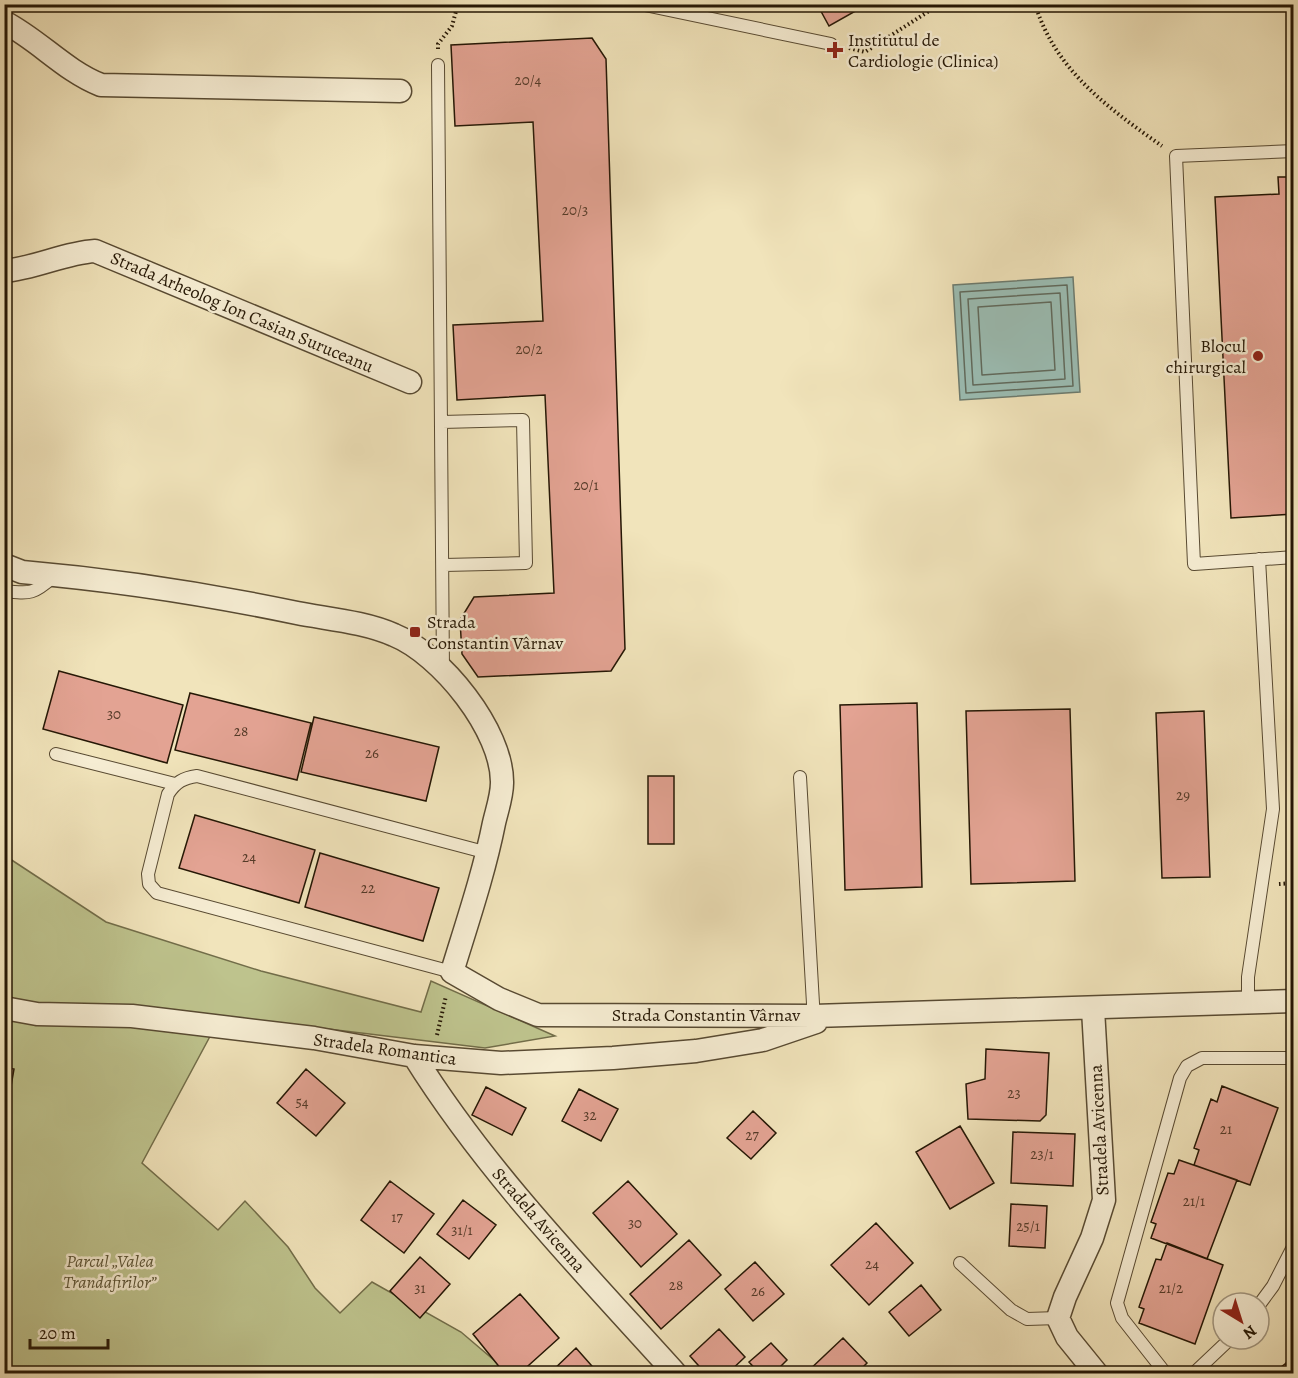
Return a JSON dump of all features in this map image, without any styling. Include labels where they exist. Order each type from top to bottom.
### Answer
[{"type":"street","points":[[4,22],[27,34],[84,78],[101,85],[400,90]]},
{"type":"street","name":"Strada Arheolog Ion Casian Suruceanu","points":[[4,271],[25,269],[72,253],[95,251],[410,382]]},
{"type":"street","points":[[4,566],[22,572],[194,592],[394,634],[417,649],[443,672],[482,717],[497,748],[502,783],[488,853],[452,972]]},
{"type":"street","name":"Strada Constantin Vârnav","points":[[452,972],[499,999],[538,1015],[821,1018],[1293,1001]]},
{"type":"street","name":"Stradela Romantica","points":[[4,1008],[37,1014],[132,1016],[314,1038],[423,1057],[501,1063],[613,1058],[696,1051],[763,1040],[821,1018]]},
{"type":"street","name":"Stradela Avicenna","points":[[1058,1318],[1092,1238],[1104,1200],[1093,1009]]},
{"type":"street","name":"Stradela Avicenna","points":[[423,1057],[476,1147],[676,1374]]},
{"type":"street","points":[[1058,1318],[1067,1337],[1097,1374]]},
{"type":"lane","points":[[640,4],[831,44]]},
{"type":"lane","points":[[438,65],[444,565],[443,672]]},
{"type":"lane","points":[[1293,151],[1176,156],[1194,564],[1293,557]]},
{"type":"lane","points":[[442,422],[523,420],[526,563],[444,565]]},
{"type":"lane","points":[[1248,1002],[1248,977],[1273,809],[1259,559]]},
{"type":"lane","points":[[4,591],[30,594],[38,591],[55,575]]},
{"type":"lane","points":[[56,754],[175,784]]},
{"type":"lane","points":[[452,972],[157,893],[149,884],[148,874],[168,794],[175,784],[185,778],[197,776],[488,853]]},
{"type":"lane","points":[[800,777],[821,1018]]},
{"type":"lane","points":[[1166,1374],[1122,1318],[1117,1304],[1180,1078],[1187,1066],[1202,1058],[1293,1058]]},
{"type":"lane","points":[[1269,1291],[1293,1245]]},
{"type":"lane","points":[[960,1263],[1011,1310],[1027,1319],[1058,1318]]},
{"type":"lane","points":[[1193,1374],[1217,1351]]},
{"type":"path","points":[[438,65],[438,44],[452,26],[458,4]]},
{"type":"path","points":[[831,44],[865,52],[940,4]]},
{"type":"path","points":[[1035,4],[1067,68],[1117,114],[1176,156]]},
{"type":"path","points":[[423,1057],[452,972]]},
{"type":"green space","name":"Parcul „Valea Trandafirilor”","points":[[4,855],[106,922],[261,971],[421,1012],[431,981],[555,1036],[485,1048],[221,1016],[142,1163],[218,1230],[245,1201],[288,1247],[315,1288],[340,1313],[372,1282],[461,1332],[509,1373],[5,1373]]},
{"type":"water","points":[[1073,277],[1080,392],[960,400],[953,285]]},
{"type":"building","points":[[817,4],[868,4],[829,26]]},
{"type":"building","points":[[592,38],[606,59],[625,649],[611,671],[478,677],[462,654],[460,620],[474,597],[554,593],[545,395],[457,400],[453,325],[543,321],[533,122],[455,126],[451,45]]},
{"type":"building","name":"Blocul chirurgical","points":[[1278,177],[1294,177],[1294,514],[1231,518],[1215,197],[1279,194]]},
{"type":"building","points":[[59,671],[183,705],[167,763],[43,729]]},
{"type":"building","points":[[190,693],[311,723],[297,780],[175,750]]},
{"type":"building","points":[[917,703],[922,887],[845,890],[840,705]]},
{"type":"building","points":[[1070,709],[1075,881],[971,884],[966,711]]},
{"type":"building","points":[[1204,711],[1210,877],[1162,878],[1156,713]]},
{"type":"building","points":[[314,717],[439,747],[426,801],[301,772]]},
{"type":"building","points":[[648,776],[674,776],[674,844],[648,844]]},
{"type":"building","points":[[195,815],[315,850],[299,903],[179,868]]},
{"type":"building","points":[[320,853],[439,888],[423,941],[305,907]]},
{"type":"building","points":[[986,1049],[1049,1053],[1046,1115],[1040,1121],[968,1119],[966,1084],[985,1079]]},
{"type":"building","points":[[4,1067],[14,1069],[7,1109],[4,1109]]},
{"type":"building","points":[[306,1069],[345,1103],[316,1136],[277,1103]]},
{"type":"building","points":[[1222,1086],[1278,1108],[1250,1185],[1194,1165],[1199,1150],[1194,1148],[1211,1099],[1217,1102]]},
{"type":"building","points":[[486,1087],[526,1108],[512,1135],[472,1115]]},
{"type":"building","points":[[579,1089],[618,1109],[601,1141],[562,1121]]},
{"type":"building","points":[[753,1111],[776,1133],[751,1159],[727,1138]]},
{"type":"building","points":[[960,1126],[994,1183],[950,1209],[916,1152]]},
{"type":"building","points":[[1013,1132],[1075,1134],[1073,1186],[1011,1183]]},
{"type":"building","points":[[1179,1160],[1237,1180],[1207,1259],[1151,1238],[1156,1224],[1151,1222],[1168,1173],[1174,1174]]},
{"type":"building","points":[[390,1181],[434,1214],[404,1253],[361,1220]]},
{"type":"building","points":[[628,1181],[677,1234],[641,1267],[593,1213]]},
{"type":"building","points":[[463,1200],[496,1225],[469,1259],[437,1234]]},
{"type":"building","points":[[1011,1204],[1047,1206],[1045,1248],[1009,1246]]},
{"type":"building","points":[[876,1223],[913,1263],[869,1305],[831,1265]]},
{"type":"building","points":[[689,1240],[721,1275],[661,1329],[630,1294]]},
{"type":"building","points":[[1167,1243],[1223,1265],[1214,1291],[1211,1291],[1211,1299],[1195,1344],[1139,1323],[1144,1309],[1139,1307],[1156,1259],[1161,1260]]},
{"type":"building","points":[[420,1257],[450,1284],[420,1318],[390,1291]]},
{"type":"building","points":[[755,1262],[784,1294],[753,1321],[725,1289]]},
{"type":"building","points":[[921,1285],[941,1310],[909,1336],[889,1312]]},
{"type":"building","points":[[520,1294],[559,1338],[519,1374],[505,1374],[473,1334]]},
{"type":"building","points":[[719,1329],[745,1357],[727,1374],[706,1374],[690,1356]]},
{"type":"building","points":[[843,1338],[867,1363],[856,1374],[805,1374]]},
{"type":"building","points":[[771,1343],[787,1360],[773,1374],[760,1374],[749,1362]]},
{"type":"building","points":[[576,1348],[599,1374],[549,1374]]},
{"type":"building","points":[[1294,1354],[1294,1374],[1293,1374],[1285,1364]]},
{"type":"building","points":[[1285,1364],[1293,1374],[1272,1374]]},
{"type":"place","name":"Institutul de Cardiologie (Clinica)","points":[[835,50]]},
{"type":"place","name":"Blocul chirurgical","points":[[1258,356]]},
{"type":"place","name":"Strada Constantin Vârnav","points":[[415,632]]}]
